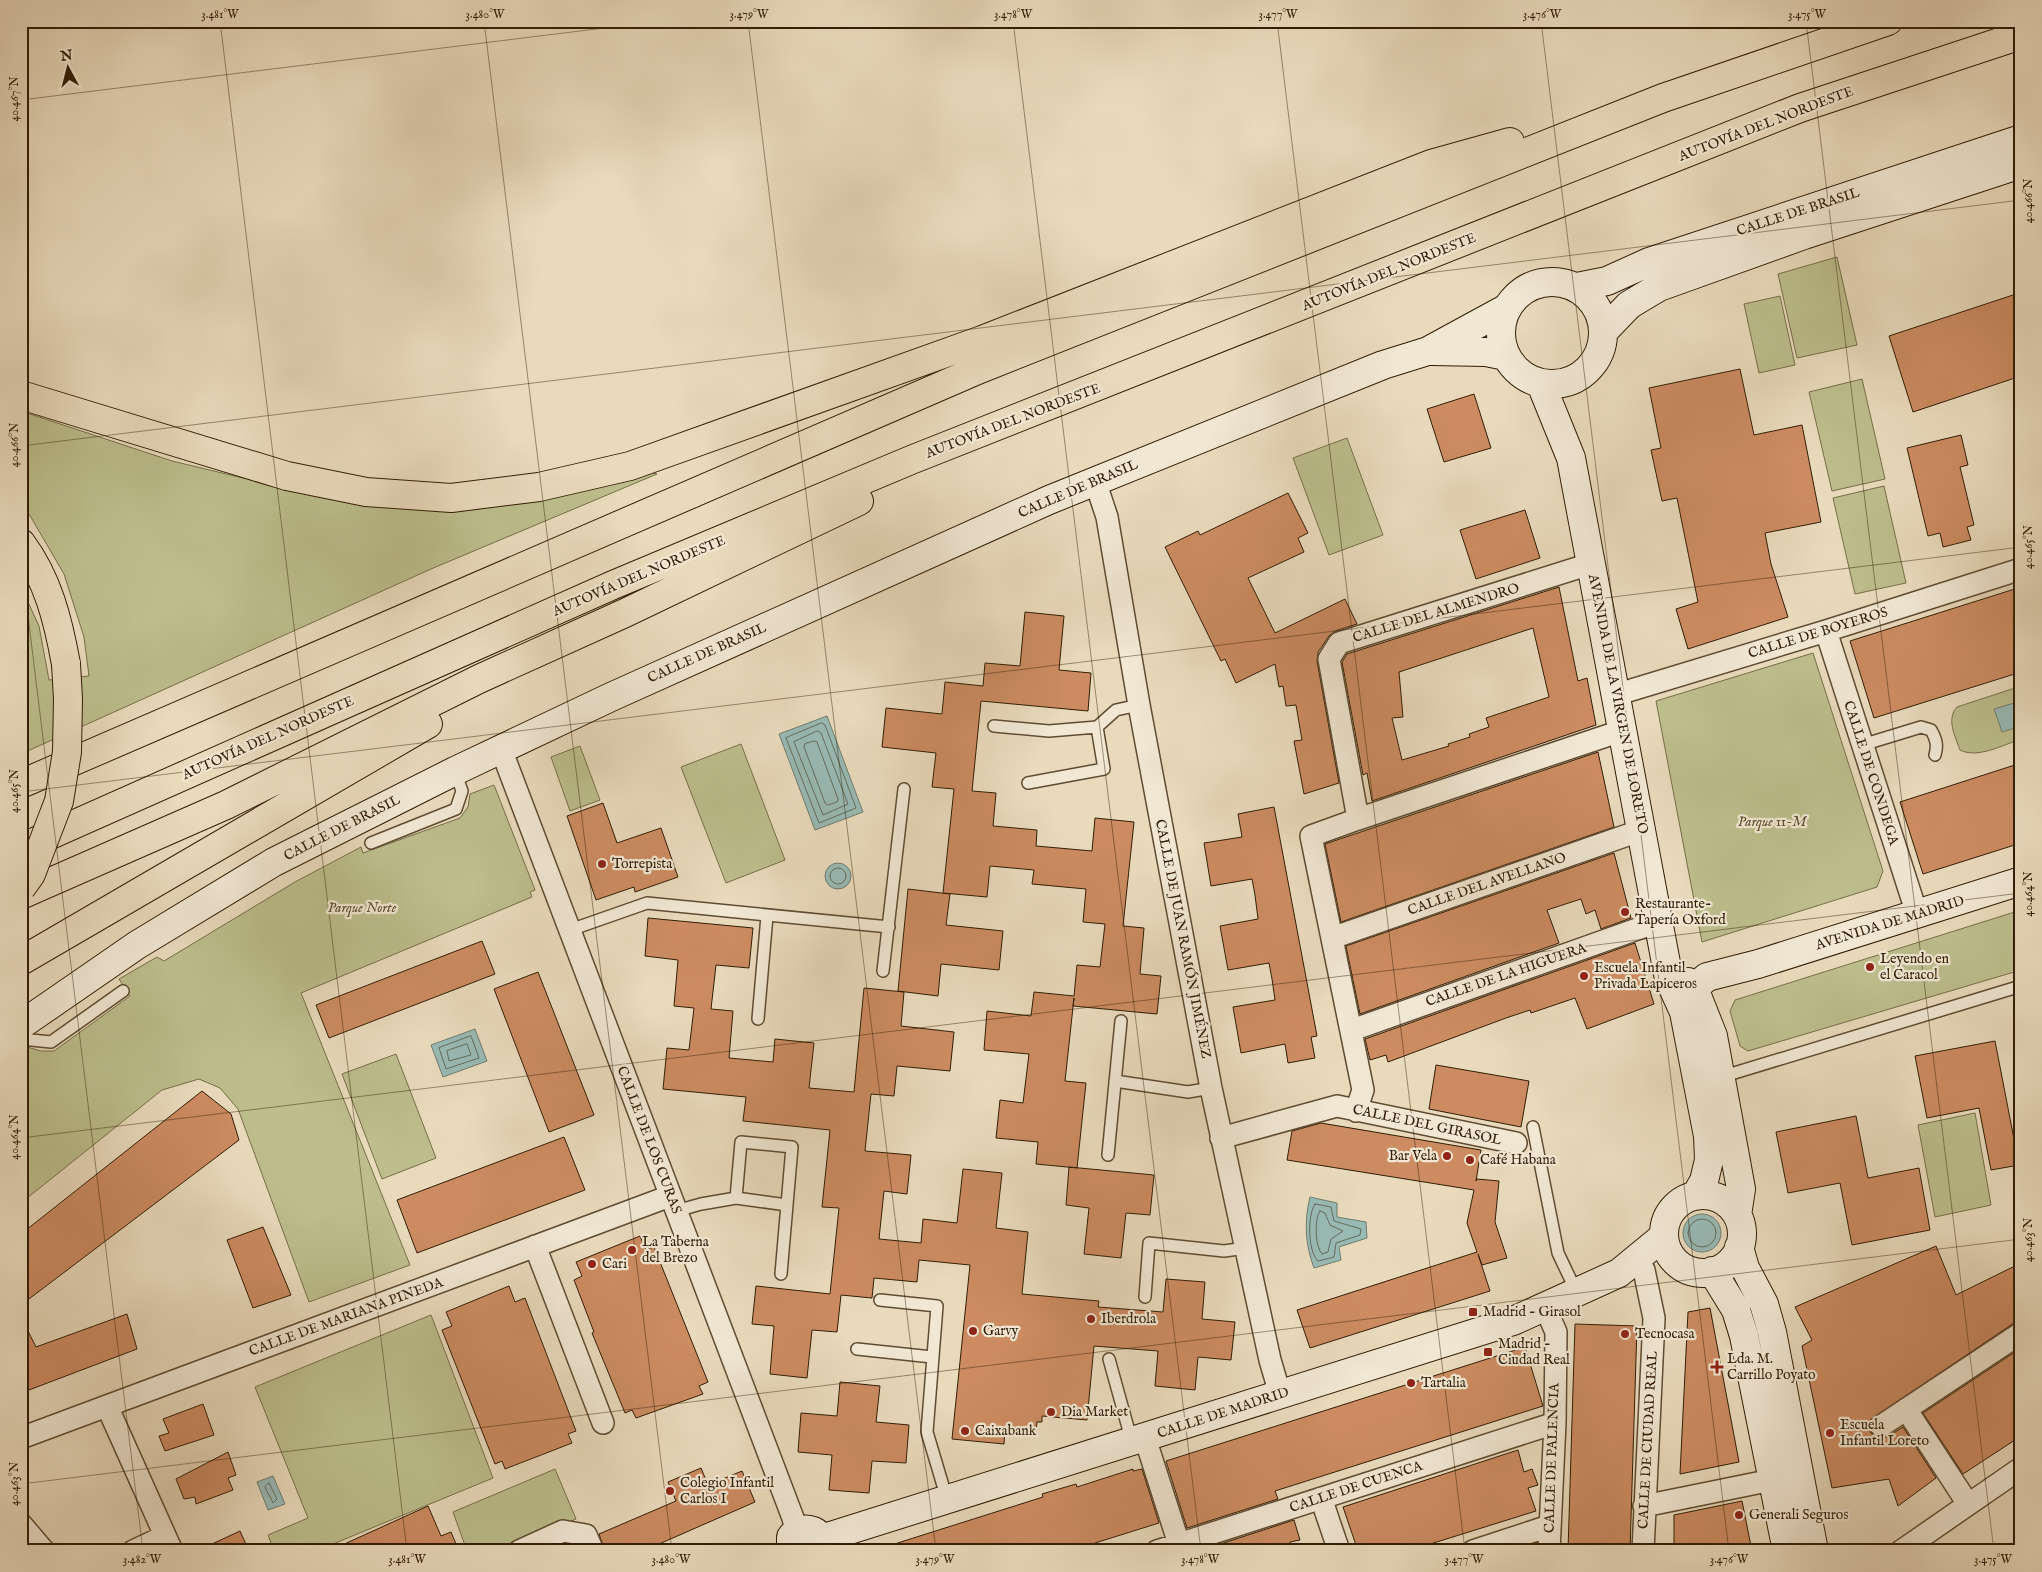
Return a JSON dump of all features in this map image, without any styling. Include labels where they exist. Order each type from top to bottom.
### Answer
[{"type":"main road","points":[[21,784],[980,369],[1663,98],[1888,21]]},
{"type":"main road","name":"AUTOVÍA DEL NORDESTE","points":[[21,848],[622,582],[911,460],[1065,401],[1800,108],[2021,35]]},
{"type":"main road","points":[[21,395],[288,476],[366,492],[451,498],[539,487],[630,466],[973,344],[1431,164],[1663,98]]},
{"type":"main road","points":[[21,895],[226,805],[479,680],[625,613],[1065,401]]},
{"type":"main road","points":[[21,543],[37,564],[58,620],[66,664],[68,699],[67,752],[59,801],[31,874],[21,888]]},
{"type":"main road","points":[[21,961],[268,816],[625,613]]},
{"type":"street","name":"CALLE DE BRASIL","points":[[1577,288],[1607,281],[1649,262],[2021,139]]},
{"type":"street","name":"CALLE DE BRASIL","points":[[1604,331],[1629,305],[1659,287],[1804,235],[2021,164]]},
{"type":"street","points":[[1546,282],[1562,282],[1577,288],[1591,298],[1601,314],[1604,331],[1603,345],[1598,359],[1589,370],[1578,378],[1560,384],[1541,384],[1520,373],[1506,356],[1501,340],[1501,324],[1507,308],[1517,296],[1530,286],[1546,282]]},
{"type":"street","points":[[1428,351],[1507,308]]},
{"type":"street","name":"CALLE DE BRASIL","points":[[21,1025],[136,945],[274,862],[455,771],[638,685],[1095,481],[1383,364],[1428,351]]},
{"type":"street","points":[[1428,351],[1486,352],[1506,356]]},
{"type":"street","name":"AVENIDA DE LA VIRGEN DE LORETO","points":[[1578,378],[1572,403],[1571,458],[1621,731],[1660,921],[1664,950],[1689,1000],[1713,1036],[1741,1189],[1737,1215]]},
{"type":"street","name":"AVENIDA DE LA VIRGEN DE LORETO","points":[[1541,384],[1571,458]]},
{"type":"street","name":"CALLE DE JUAN RAMÓN JIMÉNEZ","points":[[1095,481],[1107,517],[1139,705],[1221,1138],[1270,1360],[1280,1394]]},
{"type":"street","name":"CALLE DEL ALMENDRO","points":[[1358,819],[1329,659],[1339,643],[1590,564]]},
{"type":"street","name":"CALLE DE BOYEROS","points":[[1615,695],[2021,569]]},
{"type":"street","name":"CALLE DE CONDEGA","points":[[1826,631],[1917,914]]},
{"type":"street","points":[[1221,1138],[1347,1109],[1364,1090],[1311,836],[1621,731]]},
{"type":"street","name":"CALLE DE LOS CURAS","points":[[501,749],[759,1424],[791,1512],[791,1546]]},
{"type":"street","name":"CALLE DEL AVELLANO","points":[[1332,938],[1642,830]]},
{"type":"street","name":"AVENIDA DE MADRID","points":[[1689,1000],[1707,977],[1758,964],[2021,882]]},
{"type":"street","name":"CALLE DE LA HIGUERA","points":[[1352,1030],[1660,921]]},
{"type":"street","name":"AVENIDA DE MADRID","points":[[1713,1036],[1713,1004],[1723,986],[1758,964]]},
{"type":"street","name":"AVENIDA DE LA VIRGEN DE LORETO","points":[[1689,1000],[1708,1136],[1708,1160],[1704,1181],[1696,1195]]},
{"type":"street","name":"CALLE DEL GIRASOL","points":[[1347,1109],[1516,1143]]},
{"type":"street","points":[[1739,1247],[1733,1258],[1724,1266],[1712,1271],[1698,1272],[1686,1269],[1669,1248],[1665,1222],[1672,1209],[1683,1200],[1696,1195],[1708,1195],[1720,1199],[1737,1215],[1741,1225],[1739,1247],[1745,1268],[1764,1304],[1772,1332],[1814,1551]]},
{"type":"street","name":"CALLE DE MARIANA PINEDA","points":[[21,1438],[535,1246],[673,1203]]},
{"type":"street","points":[[535,1246],[603,1423]]},
{"type":"street","name":"CALLE DE MADRID","points":[[821,1545],[947,1499],[1513,1321],[1631,1271],[1669,1248]]},
{"type":"street","name":"CALLE DE CIUDAD REAL","points":[[1631,1271],[1654,1318],[1644,1506],[1644,1551]]},
{"type":"street","points":[[1712,1271],[1736,1310],[1744,1336],[1787,1551]]},
{"type":"street","name":"CALLE DE PALENCIA","points":[[1545,1307],[1556,1332],[1555,1423],[1549,1551]]},
{"type":"street","points":[[1881,1426],[2021,1333]]},
{"type":"street","points":[[107,1406],[168,1543],[133,1551]]},
{"type":"street","points":[[1906,1410],[1968,1504]]},
{"type":"street","name":"CALLE DE CUENCA","points":[[1157,1551],[1555,1423]]},
{"type":"street","points":[[1139,1440],[1179,1544]]},
{"type":"street","points":[[1901,1551],[2021,1468]]},
{"type":"street","points":[[1644,1506],[1772,1480]]},
{"type":"street","points":[[1321,1498],[1339,1551]]},
{"type":"street","points":[[21,1524],[44,1551]]},
{"type":"street","points":[[1473,1551],[1549,1526]]},
{"type":"street","points":[[791,1546],[802,1529],[810,1529],[821,1545]]},
{"type":"street","points":[[519,1551],[563,1531],[586,1536],[593,1551]]},
{"type":"lane","points":[[994,726],[1048,731],[1097,727],[1116,710],[1139,705]]},
{"type":"lane","points":[[1028,783],[1104,768],[1097,727]]},
{"type":"lane","points":[[1862,745],[1921,727],[1931,730],[1936,739],[1937,748],[1935,755]]},
{"type":"lane","points":[[371,843],[456,809],[462,791],[455,771]]},
{"type":"lane","points":[[884,971],[904,789]]},
{"type":"lane","points":[[570,930],[647,903],[767,916],[889,926]]},
{"type":"lane","points":[[758,1019],[767,916]]},
{"type":"lane","points":[[1721,1077],[2021,986]]},
{"type":"lane","points":[[21,1040],[52,1042],[123,992]]},
{"type":"lane","points":[[1108,1155],[1121,1021]]},
{"type":"lane","points":[[1115,1081],[1188,1092],[1211,1088]]},
{"type":"lane","points":[[1534,1127],[1558,1253],[1576,1293]]},
{"type":"lane","points":[[736,1198],[741,1142],[792,1147],[781,1274]]},
{"type":"lane","points":[[673,1203],[701,1204],[736,1198],[787,1205]]},
{"type":"lane","points":[[1144,1297],[1149,1244],[1224,1251],[1246,1248]]},
{"type":"lane","points":[[880,1300],[936,1306],[927,1432],[947,1499]]},
{"type":"lane","points":[[857,1349],[932,1357]]},
{"type":"lane","points":[[1108,1359],[1139,1440]]},
{"type":"green space","points":[[1837,257],[1857,345],[1797,358],[1778,274]]},
{"type":"green space","points":[[1780,296],[1795,365],[1759,373],[1744,304]]},
{"type":"green space","points":[[1862,379],[1885,479],[1832,491],[1809,392]]},
{"type":"green space","points":[[21,411],[172,461],[314,495],[649,472],[657,474],[431,569],[21,754],[21,587],[39,626],[49,680],[89,676],[84,637],[64,574],[29,514],[21,507]]},
{"type":"green space","points":[[1347,438],[1383,535],[1329,555],[1293,458]]},
{"type":"green space","points":[[1884,486],[1906,583],[1855,594],[1833,498]]},
{"type":"green space","name":"Parque 11-M","points":[[1813,653],[1883,871],[1877,887],[1702,942],[1656,701]]},
{"type":"green space","points":[[2021,686],[2021,739],[1982,752],[1974,753],[1960,750],[1952,722],[1952,717],[1957,707]]},
{"type":"green space","points":[[741,744],[785,860],[726,883],[681,767]]},
{"type":"green space","points":[[580,746],[600,800],[570,811],[551,757]]},
{"type":"green space","name":"Parque Norte","points":[[494,785],[535,890],[530,892],[532,897],[301,993],[410,1265],[309,1302],[238,1109],[220,1088],[199,1079],[162,1090],[21,1203],[21,1049],[27,1047],[41,1051],[54,1051],[130,996],[119,979],[157,957],[164,961],[295,882],[361,847],[363,853],[460,818],[468,807],[470,794]]},
{"type":"green space","points":[[2021,910],[2021,970],[1748,1051],[1740,1046],[1730,1011],[1735,1000]]},
{"type":"green space","points":[[396,1054],[436,1158],[382,1179],[342,1074]]},
{"type":"green space","points":[[1975,1113],[1991,1205],[1935,1217],[1918,1125]]},
{"type":"green space","points":[[431,1315],[493,1478],[316,1551],[274,1551],[268,1535],[308,1518],[255,1387]]},
{"type":"green space","points":[[555,1469],[576,1519],[501,1551],[467,1551],[453,1512]]},
{"type":"water","points":[[2021,701],[2021,726],[2002,732],[1994,709]]},
{"type":"water","points":[[827,716],[863,812],[815,830],[779,734]]},
{"type":"water","points":[[838,863],[847,867],[851,876],[847,885],[838,889],[829,885],[825,876],[829,867]]},
{"type":"water","points":[[475,1029],[487,1061],[443,1077],[431,1045]]},
{"type":"water","points":[[1310,1197],[1337,1203],[1337,1217],[1366,1222],[1367,1238],[1339,1247],[1341,1260],[1314,1268],[1306,1233]]},
{"type":"water","points":[[1702,1214],[1709,1215],[1715,1220],[1720,1226],[1720,1240],[1715,1246],[1709,1251],[1702,1252],[1695,1251],[1689,1246],[1684,1240],[1683,1233],[1684,1226],[1689,1220],[1695,1215]]},
{"type":"water","points":[[273,1476],[285,1504],[268,1510],[257,1482]]},
{"type":"building","points":[[2016,294],[2021,309],[2021,376],[1913,412],[1889,336]]},
{"type":"building","points":[[1740,369],[1754,435],[1802,425],[1821,522],[1765,533],[1771,564],[1788,617],[1688,649],[1676,609],[1698,602],[1677,498],[1662,501],[1651,450],[1661,448],[1649,388]]},
{"type":"building","points":[[1474,394],[1491,448],[1444,462],[1427,409]]},
{"type":"building","points":[[1961,435],[1968,465],[1960,467],[1974,525],[1967,527],[1971,540],[1943,547],[1940,533],[1928,536],[1907,448]]},
{"type":"building","points":[[1288,493],[1308,533],[1298,538],[1304,552],[1248,578],[1275,633],[1345,599],[1357,624],[1335,631],[1329,636],[1318,652],[1317,661],[1339,783],[1304,794],[1294,741],[1302,740],[1296,705],[1286,706],[1283,686],[1279,687],[1275,664],[1236,683],[1225,659],[1221,661],[1165,547],[1198,531],[1200,535]]},
{"type":"building","points":[[1525,510],[1540,558],[1476,579],[1460,530]]},
{"type":"building","points":[[1559,587],[1578,681],[1587,678],[1596,725],[1372,801],[1367,773],[1363,775],[1342,662],[1347,654]],"holes":[[[1533,628],[1549,697],[1486,718],[1489,727],[1469,734],[1470,737],[1448,744],[1449,746],[1402,760],[1392,718],[1403,717],[1399,672]]]},
{"type":"building","points":[[2021,587],[2021,618],[2016,620],[2021,634],[2021,672],[1874,718],[1850,641]]},
{"type":"building","points":[[1025,612],[1064,616],[1059,670],[1091,673],[1088,711],[981,701],[972,791],[996,793],[993,826],[1037,830],[1036,846],[1092,851],[1095,818],[1134,822],[1123,926],[1144,928],[1140,974],[1161,976],[1157,1014],[1073,1006],[1065,1081],[1086,1083],[1077,1168],[1036,1164],[1038,1142],[996,1138],[1000,1100],[1023,1103],[1029,1054],[984,1050],[987,1011],[1031,1016],[1034,992],[1074,996],[1077,965],[1100,967],[1105,924],[1083,922],[1086,889],[1032,884],[1034,870],[990,866],[987,897],[943,893],[954,789],[932,787],[936,753],[882,747],[886,708],[942,714],[945,682],[983,686],[985,663],[1020,666]]},
{"type":"building","points":[[1598,752],[1614,827],[1341,922],[1325,844]]},
{"type":"building","points":[[2021,763],[2021,843],[1923,874],[1900,802]]},
{"type":"building","points":[[603,803],[617,843],[661,828],[678,877],[635,892],[634,887],[596,900],[567,816]]},
{"type":"building","points":[[1274,807],[1317,1036],[1311,1037],[1315,1058],[1288,1063],[1285,1044],[1241,1053],[1233,1007],[1275,1000],[1272,979],[1269,963],[1228,970],[1220,926],[1258,919],[1252,879],[1211,886],[1204,843],[1242,837],[1238,814]]},
{"type":"building","points":[[1614,853],[1631,918],[1601,929],[1595,910],[1586,914],[1581,899],[1547,910],[1559,943],[1360,1014],[1346,946]]},
{"type":"building","points":[[908,889],[950,894],[946,925],[1003,931],[999,970],[941,964],[938,996],[898,991]]},
{"type":"building","points":[[648,918],[753,928],[749,968],[716,965],[711,1009],[733,1011],[729,1058],[773,1062],[775,1039],[814,1043],[809,1088],[854,1092],[864,988],[904,992],[901,1026],[954,1032],[950,1071],[897,1066],[894,1096],[871,1094],[865,1151],[911,1155],[907,1194],[884,1191],[879,1239],[921,1243],[923,1219],[957,1223],[963,1169],[1002,1173],[996,1228],[1028,1232],[1022,1294],[1099,1301],[1098,1307],[1163,1312],[1166,1279],[1205,1282],[1202,1319],[1235,1322],[1231,1360],[1198,1357],[1195,1390],[1155,1386],[1158,1351],[1094,1346],[1087,1420],[1042,1416],[1042,1422],[1037,1422],[1036,1431],[1005,1428],[1004,1444],[952,1439],[970,1265],[919,1260],[917,1282],[874,1278],[872,1298],[841,1295],[837,1332],[812,1330],[807,1378],[770,1374],[774,1326],[752,1324],[756,1286],[830,1294],[839,1208],[822,1207],[830,1130],[743,1121],[746,1097],[663,1089],[667,1048],[689,1050],[694,1008],[674,1006],[678,960],[645,956]]},
{"type":"building","points":[[482,941],[495,974],[329,1038],[316,1005]]},
{"type":"building","points":[[1635,943],[1654,1004],[1587,1029],[1575,998],[1531,1013],[1530,1010],[1506,1018],[1388,1062],[1386,1055],[1370,1060],[1365,1039]]},
{"type":"building","points":[[538,972],[594,1115],[549,1132],[494,989]]},
{"type":"building","points":[[1995,1041],[2019,1165],[1991,1170],[1979,1108],[1927,1118],[1915,1056]]},
{"type":"building","points":[[1436,1065],[1529,1081],[1521,1127],[1429,1109]]},
{"type":"building","points":[[202,1091],[231,1114],[239,1140],[21,1305],[21,1234]]},
{"type":"building","points":[[1856,1116],[1868,1178],[1919,1168],[1930,1230],[1852,1245],[1840,1183],[1788,1193],[1776,1132]]},
{"type":"building","points":[[1321,1123],[1481,1150],[1476,1181],[1477,1179],[1499,1181],[1495,1222],[1507,1258],[1482,1265],[1478,1254],[1490,1291],[1310,1348],[1297,1310],[1477,1252],[1467,1223],[1474,1190],[1287,1160],[1292,1131]]},
{"type":"building","points":[[564,1137],[585,1190],[417,1253],[397,1200]]},
{"type":"building","points":[[1069,1167],[1154,1175],[1150,1215],[1126,1213],[1121,1258],[1084,1254],[1089,1208],[1066,1205]]},
{"type":"building","points":[[263,1227],[291,1295],[253,1308],[227,1240]]},
{"type":"building","points":[[640,1236],[646,1250],[654,1247],[708,1382],[699,1386],[703,1394],[636,1418],[632,1410],[625,1413],[592,1333],[594,1332],[574,1280],[582,1276],[576,1262]]},
{"type":"building","points":[[1936,1246],[1956,1295],[2021,1263],[2021,1321],[2014,1323],[1870,1420],[1870,1432],[1876,1437],[1887,1437],[1903,1427],[1936,1478],[1898,1506],[1889,1479],[1832,1488],[1802,1346],[1812,1340],[1795,1307]]},
{"type":"building","points":[[509,1286],[515,1302],[525,1298],[576,1431],[568,1434],[572,1443],[505,1469],[502,1461],[495,1464],[442,1330],[452,1326],[446,1312]]},
{"type":"building","points":[[1710,1308],[1739,1462],[1680,1474],[1688,1312]]},
{"type":"building","points":[[127,1314],[137,1349],[21,1393],[21,1317],[36,1347]]},
{"type":"building","points":[[1575,1324],[1637,1326],[1630,1551],[1568,1551]]},
{"type":"building","points":[[1525,1347],[1543,1406],[1275,1491],[1278,1499],[1187,1528],[1166,1461]]},
{"type":"building","points":[[2021,1348],[2021,1436],[1963,1474],[1923,1413]]},
{"type":"building","points":[[840,1382],[880,1386],[876,1422],[909,1425],[906,1463],[872,1461],[869,1493],[829,1490],[832,1455],[798,1452],[801,1413],[837,1416]]},
{"type":"building","points":[[203,1404],[214,1435],[165,1451],[159,1436],[169,1433],[163,1419]]},
{"type":"building","points":[[1518,1450],[1524,1472],[1532,1469],[1538,1485],[1528,1488],[1536,1511],[1408,1551],[1358,1551],[1343,1507]]},
{"type":"building","points":[[228,1452],[236,1475],[228,1478],[233,1490],[196,1504],[195,1497],[184,1499],[176,1479]]},
{"type":"building","points":[[701,1468],[708,1485],[742,1471],[755,1502],[643,1551],[605,1551],[599,1534],[676,1501],[668,1482]]},
{"type":"building","points":[[1133,1469],[1133,1471],[1142,1469],[1159,1523],[1095,1543],[1095,1546],[1079,1551],[885,1551],[885,1547],[1043,1497],[1042,1494],[1076,1484],[1077,1487]]},
{"type":"building","points":[[1742,1501],[1752,1551],[1674,1551],[1674,1515]]},
{"type":"building","points":[[428,1506],[441,1536],[451,1532],[459,1551],[329,1551]]},
{"type":"building","points":[[1294,1520],[1300,1540],[1290,1542],[1293,1551],[1199,1551]]},
{"type":"building","points":[[240,1531],[249,1551],[197,1551]]},
{"type":"place","name":"Torrepista","points":[[602,864]]},
{"type":"place","name":"Restaurante- Tapería Oxford","points":[[1625,912]]},
{"type":"place","name":"Leyendo en el Caracol","points":[[1870,967]]},
{"type":"place","name":"Escuela Infantil Privada Lapiceros","points":[[1584,976]]},
{"type":"place","name":"Bar Vela","points":[[1447,1156]]},
{"type":"place","name":"Café Habana","points":[[1470,1160]]},
{"type":"place","name":"La Taberna del Brezo","points":[[632,1250]]},
{"type":"place","name":"Cari","points":[[592,1264]]},
{"type":"place","name":"Madrid - Girasol","points":[[1473,1312]]},
{"type":"place","name":"Iberdrola","points":[[1091,1319]]},
{"type":"place","name":"Garvy","points":[[973,1331]]},
{"type":"place","name":"Tecnocasa","points":[[1625,1334]]},
{"type":"place","name":"Madrid - Ciudad Real","points":[[1488,1352]]},
{"type":"place","name":"Lda. M. Carrillo Poyato","points":[[1717,1367]]},
{"type":"place","name":"Tartalia","points":[[1411,1383]]},
{"type":"place","name":"Dia Market","points":[[1051,1412]]},
{"type":"place","name":"Caixabank","points":[[965,1431]]},
{"type":"place","name":"Escuela Infantil Loreto","points":[[1830,1433]]},
{"type":"place","name":"Colegio Infantil Carlos I","points":[[670,1491]]},
{"type":"place","name":"Generali Seguros","points":[[1739,1515]]}]
